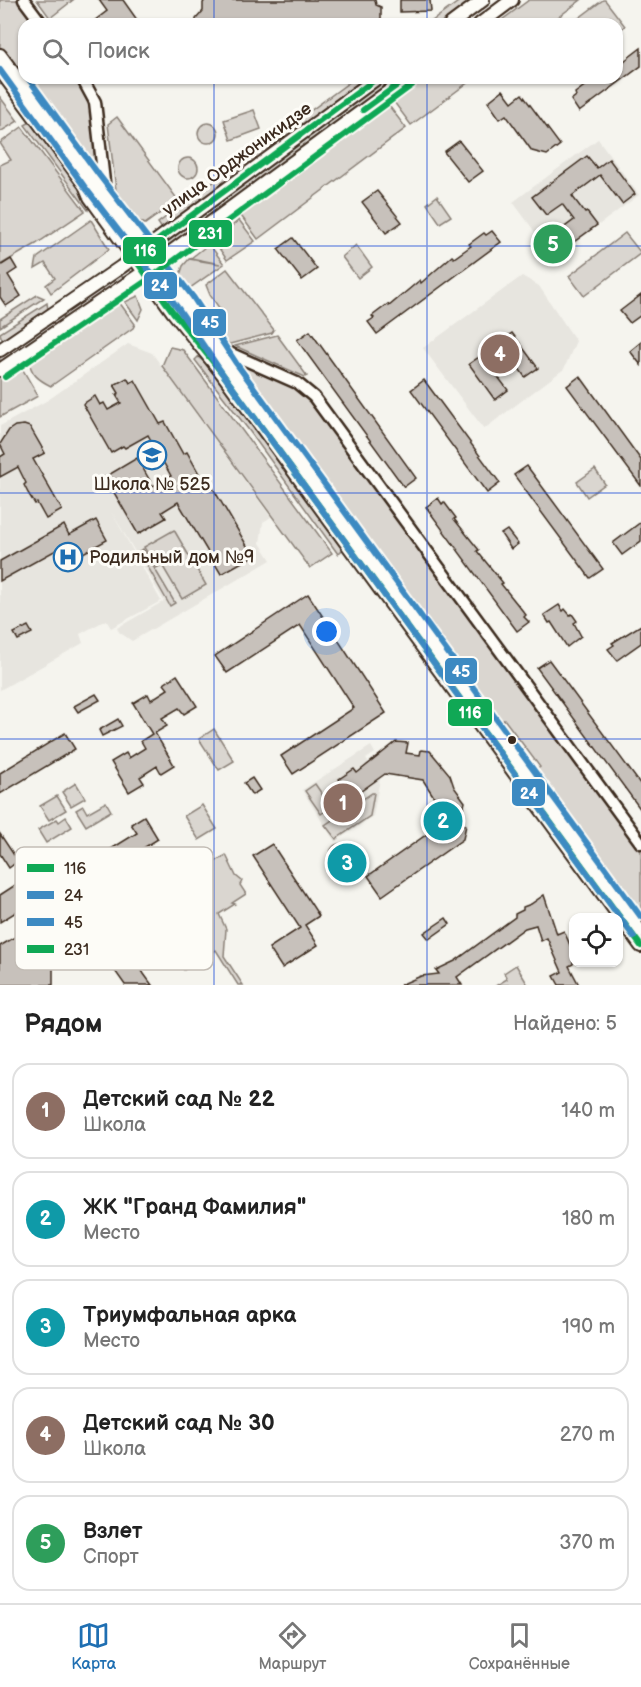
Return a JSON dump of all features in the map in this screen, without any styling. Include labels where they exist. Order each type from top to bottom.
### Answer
[{"type":"street","points":[[24,0],[38,18]]},
{"type":"street","points":[[458,18],[483,0]]},
{"type":"street","points":[[488,18],[512,0]]},
{"type":"street","points":[[0,55],[18,79]]},
{"type":"street","points":[[0,70],[85,185],[90,197],[173,312],[222,372],[641,946]]},
{"type":"street","points":[[21,84],[146,249],[216,347],[228,368],[641,932]]},
{"type":"street","points":[[85,84],[94,102],[106,199]]},
{"type":"street","name":"улица Орджоникидзе","points":[[0,350],[134,258],[369,84]]},
{"type":"street","name":"улица Орджоникидзе","points":[[0,370],[156,264],[398,84]]},
{"type":"street","points":[[216,347],[297,383],[314,397],[641,843]]},
{"type":"shaded area","points":[[0,0],[18,0],[32,18],[18,18],[18,71],[0,47]]},
{"type":"shaded area","points":[[37,0],[73,0],[50,18]]},
{"type":"shaded area","points":[[461,0],[466,0],[468,3],[447,18],[436,18]]},
{"type":"shaded area","points":[[529,0],[581,0],[557,18],[505,18]]},
{"type":"shaded area","points":[[605,0],[619,18],[579,18]]},
{"type":"shaded area","points":[[28,84],[79,84],[91,112],[97,177]]},
{"type":"shaded area","points":[[347,84],[358,84],[162,229],[158,223]]},
{"type":"shaded area","points":[[380,84],[388,84],[168,246],[166,243]]},
{"type":"shaded area","points":[[410,84],[466,84],[411,125],[391,98]]},
{"type":"shaded area","points":[[0,97],[18,121],[0,132]]},
{"type":"shaded area","points":[[386,102],[406,128],[258,239],[239,213],[246,205]]},
{"type":"shaded area","points":[[254,110],[261,129],[231,140],[224,120]]},
{"type":"shaded area","points":[[117,117],[178,200],[145,224],[136,219],[116,190],[108,124]]},
{"type":"shaded area","points":[[32,121],[78,185],[89,206],[88,210],[25,125]]},
{"type":"shaded area","points":[[208,123],[215,126],[218,133],[215,140],[208,143],[201,140],[198,133],[201,126]]},
{"type":"shaded area","points":[[22,127],[85,211],[0,265],[0,165],[11,160],[0,143]]},
{"type":"shaded area","points":[[598,139],[639,195],[554,258],[513,202]]},
{"type":"shaded area","points":[[188,158],[195,161],[198,168],[195,175],[188,178],[181,175],[178,168],[181,161]]},
{"type":"shaded area","points":[[437,196],[451,216],[440,223],[427,204]]},
{"type":"shaded area","points":[[91,220],[109,249],[51,293],[46,285],[55,278],[45,263],[35,269],[37,258]]},
{"type":"shaded area","points":[[239,220],[255,241],[227,260],[214,241]]},
{"type":"shaded area","points":[[625,233],[641,253],[584,296],[569,276]]},
{"type":"shaded area","points":[[209,244],[224,264],[187,290],[180,275],[189,259],[220,264],[191,258]]},
{"type":"shaded area","points":[[356,245],[372,267],[358,278],[342,257]]},
{"type":"shaded area","points":[[227,269],[274,330],[272,333],[230,344],[224,340],[210,321],[222,312],[206,285]]},
{"type":"shaded area","points":[[121,275],[124,279],[0,362],[0,357]]},
{"type":"shaded area","points":[[522,276],[539,286],[576,341],[564,369],[484,429],[423,348]]},
{"type":"shaded area","points":[[37,295],[44,298],[0,327],[0,319]]},
{"type":"shaded area","points":[[138,296],[143,309],[138,320],[125,302]]},
{"type":"shaded area","points":[[119,302],[135,324],[133,328],[51,386],[36,376],[31,369],[29,359],[85,321],[103,314]]},
{"type":"shaded area","points":[[47,303],[48,310],[4,339],[1,337],[0,333]]},
{"type":"shaded area","points":[[277,335],[307,376],[235,346]]},
{"type":"shaded area","points":[[128,344],[152,353],[271,517],[263,522],[260,543],[271,560],[132,641],[117,628],[164,601],[111,511],[161,601],[111,628],[106,620],[80,634],[83,643],[0,690],[0,426],[48,400]]},
{"type":"shaded area","points":[[170,347],[183,350],[332,553],[310,568],[162,366]]},
{"type":"shaded area","points":[[198,357],[213,369],[344,548],[338,554],[195,360]]},
{"type":"shaded area","points":[[233,361],[304,391],[641,851],[641,924],[531,774],[540,767],[504,719],[499,722],[480,696],[476,698],[231,363]]},
{"type":"shaded area","points":[[18,366],[23,370],[38,396],[0,417],[0,377]]},
{"type":"shaded area","points":[[595,469],[605,484],[587,497],[577,482]]},
{"type":"shaded area","points":[[174,530],[206,585],[182,599],[162,565],[156,568],[144,547]]},
{"type":"shaded area","points":[[143,549],[175,603],[170,606],[139,551]]},
{"type":"shaded area","points":[[214,729],[234,761],[219,770],[199,739]]},
{"type":"shaded area","points":[[371,746],[375,753],[366,759],[380,779],[373,816],[335,842],[302,790]]},
{"type":"shaded area","points":[[76,783],[85,798],[71,806],[62,792]]},
{"type":"shaded area","points":[[315,784],[331,807],[321,814],[305,791]]},
{"type":"shaded area","points":[[374,793],[370,816],[336,839],[325,825]]},
{"type":"shaded area","points":[[57,796],[66,810],[49,820],[40,806]]},
{"type":"shaded area","points":[[106,802],[111,811],[86,826],[76,810],[83,806],[87,813]]},
{"type":"shaded area","points":[[202,805],[217,829],[199,840],[184,816]]},
{"type":"shaded area","points":[[66,817],[72,827],[46,843],[38,830],[57,819],[59,822]]},
{"type":"shaded area","points":[[340,844],[347,847],[350,854],[347,861],[340,864],[333,861],[330,854],[333,847]]},
{"type":"shaded area","points":[[226,855],[236,876],[242,881],[240,885],[246,894],[219,914],[226,929],[224,956],[243,985],[238,985],[216,950],[213,952],[213,863]]},
{"type":"shaded area","points":[[516,965],[528,985],[497,985],[507,979],[504,973]]},
{"type":"building","points":[[99,0],[123,0],[136,18],[98,18],[107,11]]},
{"type":"building","points":[[205,0],[375,0],[376,5],[381,7],[381,18],[197,18],[203,11]]},
{"type":"building","points":[[400,0],[430,0],[431,11],[400,12]]},
{"type":"building","points":[[641,48],[641,66],[623,79],[623,60],[624,61]]},
{"type":"building","points":[[587,84],[617,84],[579,112],[571,100],[576,96],[575,93]]},
{"type":"building","points":[[503,90],[512,102],[522,94],[560,145],[547,155],[532,151],[506,115],[500,119],[488,102]]},
{"type":"building","points":[[459,141],[483,171],[468,182],[444,152]]},
{"type":"building","points":[[587,156],[597,168],[609,159],[635,194],[622,204],[600,175],[572,196],[597,225],[556,255],[546,241],[574,220],[562,204],[546,215],[532,197]]},
{"type":"building","points":[[377,191],[402,222],[386,233],[362,202]]},
{"type":"building","points":[[492,231],[501,242],[377,334],[368,322],[374,318],[372,316],[388,304],[389,306],[420,280],[421,283],[452,256],[454,258],[471,246],[469,244],[484,233],[486,235]]},
{"type":"building","points":[[293,238],[317,269],[302,280],[278,249]]},
{"type":"building","points":[[11,259],[17,269],[8,275],[21,296],[6,306],[0,297],[0,266]]},
{"type":"building","points":[[641,295],[641,315],[630,323],[620,311]]},
{"type":"building","points":[[310,331],[416,478],[404,487],[297,340]]},
{"type":"building","points":[[512,333],[538,368],[525,377],[513,360],[495,373],[508,390],[495,400],[469,364],[482,355],[490,366],[507,353],[499,342]]},
{"type":"building","points":[[641,342],[641,365],[630,351]]},
{"type":"building","points":[[580,376],[641,460],[641,486],[567,386]]},
{"type":"building","points":[[127,378],[130,383],[135,380],[160,424],[165,422],[183,454],[187,452],[206,486],[210,483],[253,556],[221,574],[178,502],[162,512],[166,518],[138,534],[105,477],[137,458],[153,486],[171,476],[148,435],[111,453],[83,404],[95,396],[100,405],[104,403],[108,410],[121,403],[114,385]]},
{"type":"building","points":[[424,380],[500,483],[487,493],[411,390]]},
{"type":"building","points":[[15,426],[30,427],[45,453],[33,459],[62,510],[46,519],[28,493],[18,467],[0,477],[0,457],[5,454],[0,444],[9,430]]},
{"type":"building","points":[[527,466],[603,569],[590,578],[514,475]]},
{"type":"building","points":[[438,498],[442,504],[444,502],[456,518],[454,519],[479,550],[477,551],[526,615],[524,617],[529,622],[517,631],[426,507]]},
{"type":"building","points":[[96,520],[107,540],[74,558],[67,544],[0,581],[0,561],[64,525],[69,535]]},
{"type":"building","points":[[641,522],[641,541],[622,555],[613,543]]},
{"type":"building","points":[[507,530],[518,544],[511,549],[501,534]]},
{"type":"building","points":[[308,594],[386,713],[293,774],[281,756],[354,708],[300,625],[227,673],[215,656]]},
{"type":"building","points":[[559,605],[563,611],[565,609],[570,615],[572,614],[577,621],[574,623],[581,636],[567,647],[544,615]]},
{"type":"building","points":[[641,625],[641,643],[617,660],[608,649],[614,645],[612,643]]},
{"type":"building","points":[[28,626],[32,633],[18,640],[14,633]]},
{"type":"building","points":[[549,660],[641,785],[641,810],[537,668]]},
{"type":"building","points":[[177,675],[197,706],[184,714],[179,708],[162,718],[167,726],[155,733],[174,765],[161,773],[157,766],[140,777],[144,783],[129,792],[111,762],[126,753],[129,758],[145,748],[141,741],[152,734],[133,703],[148,694],[151,700],[168,689],[164,684]]},
{"type":"building","points":[[96,694],[100,700],[78,712],[74,706]]},
{"type":"building","points":[[118,719],[122,726],[102,736],[99,730]]},
{"type":"building","points":[[65,733],[75,749],[0,794],[0,773]]},
{"type":"building","points":[[396,742],[408,743],[406,753],[420,755],[421,750],[430,751],[450,775],[454,787],[465,802],[463,810],[459,809],[456,823],[466,825],[463,839],[382,896],[368,876],[427,834],[436,800],[423,780],[385,774],[343,804],[342,802],[339,804],[332,793],[333,789],[341,783],[339,779],[354,769],[357,773]]},
{"type":"building","points":[[252,778],[260,790],[252,795],[244,783]]},
{"type":"building","points":[[144,816],[158,839],[145,847],[114,847],[137,833],[131,824]]},
{"type":"building","points":[[0,834],[15,856],[15,863],[9,868],[0,854]]},
{"type":"building","points":[[272,844],[319,916],[305,925],[318,945],[282,968],[269,948],[300,928],[253,856]]},
{"type":"building","points":[[15,885],[15,913],[0,922],[0,895]]},
{"type":"building","points":[[544,895],[557,934],[564,931],[569,943],[569,967],[579,985],[559,985],[554,976],[562,972],[547,938],[541,941],[536,925],[525,928],[457,977],[462,985],[400,985],[421,976],[439,974],[436,970],[455,961],[515,917],[515,914],[523,910],[523,907]]},
{"type":"building","points":[[446,918],[450,924],[429,939],[424,933]]},
{"type":"building","points":[[15,937],[15,970],[53,970],[53,985],[0,985],[0,946]]},
{"type":"building","points":[[114,970],[142,970],[152,985],[125,985]]},
{"type":"transit line","name":"24","points":[[0,70],[84,186],[178,308],[222,373],[634,937]]},
{"type":"transit line","name":"45","points":[[32,84],[193,297],[236,363],[641,917]]},
{"type":"transit line","name":"116","points":[[369,84],[134,258],[173,312],[222,373],[641,946]]},
{"type":"transit line","name":"116","points":[[363,110],[399,84]]},
{"type":"transit line","name":"231","points":[[5,377],[149,279],[412,85]]},
{"type":"place","name":"Взлет","points":[[553,244]]},
{"type":"place","name":"Детский сад № 30","points":[[500,354]]},
{"type":"place","name":"Школа № 525","points":[[152,455]]},
{"type":"place","name":"Родильный дом №9","points":[[68,557]]},
{"type":"place","name":"Детский сад № 22","points":[[343,803]]},
{"type":"place","name":"ЖК \"Гранд Фамилия\"","points":[[443,821]]},
{"type":"place","name":"Триумфальная арка","points":[[347,863]]}]
